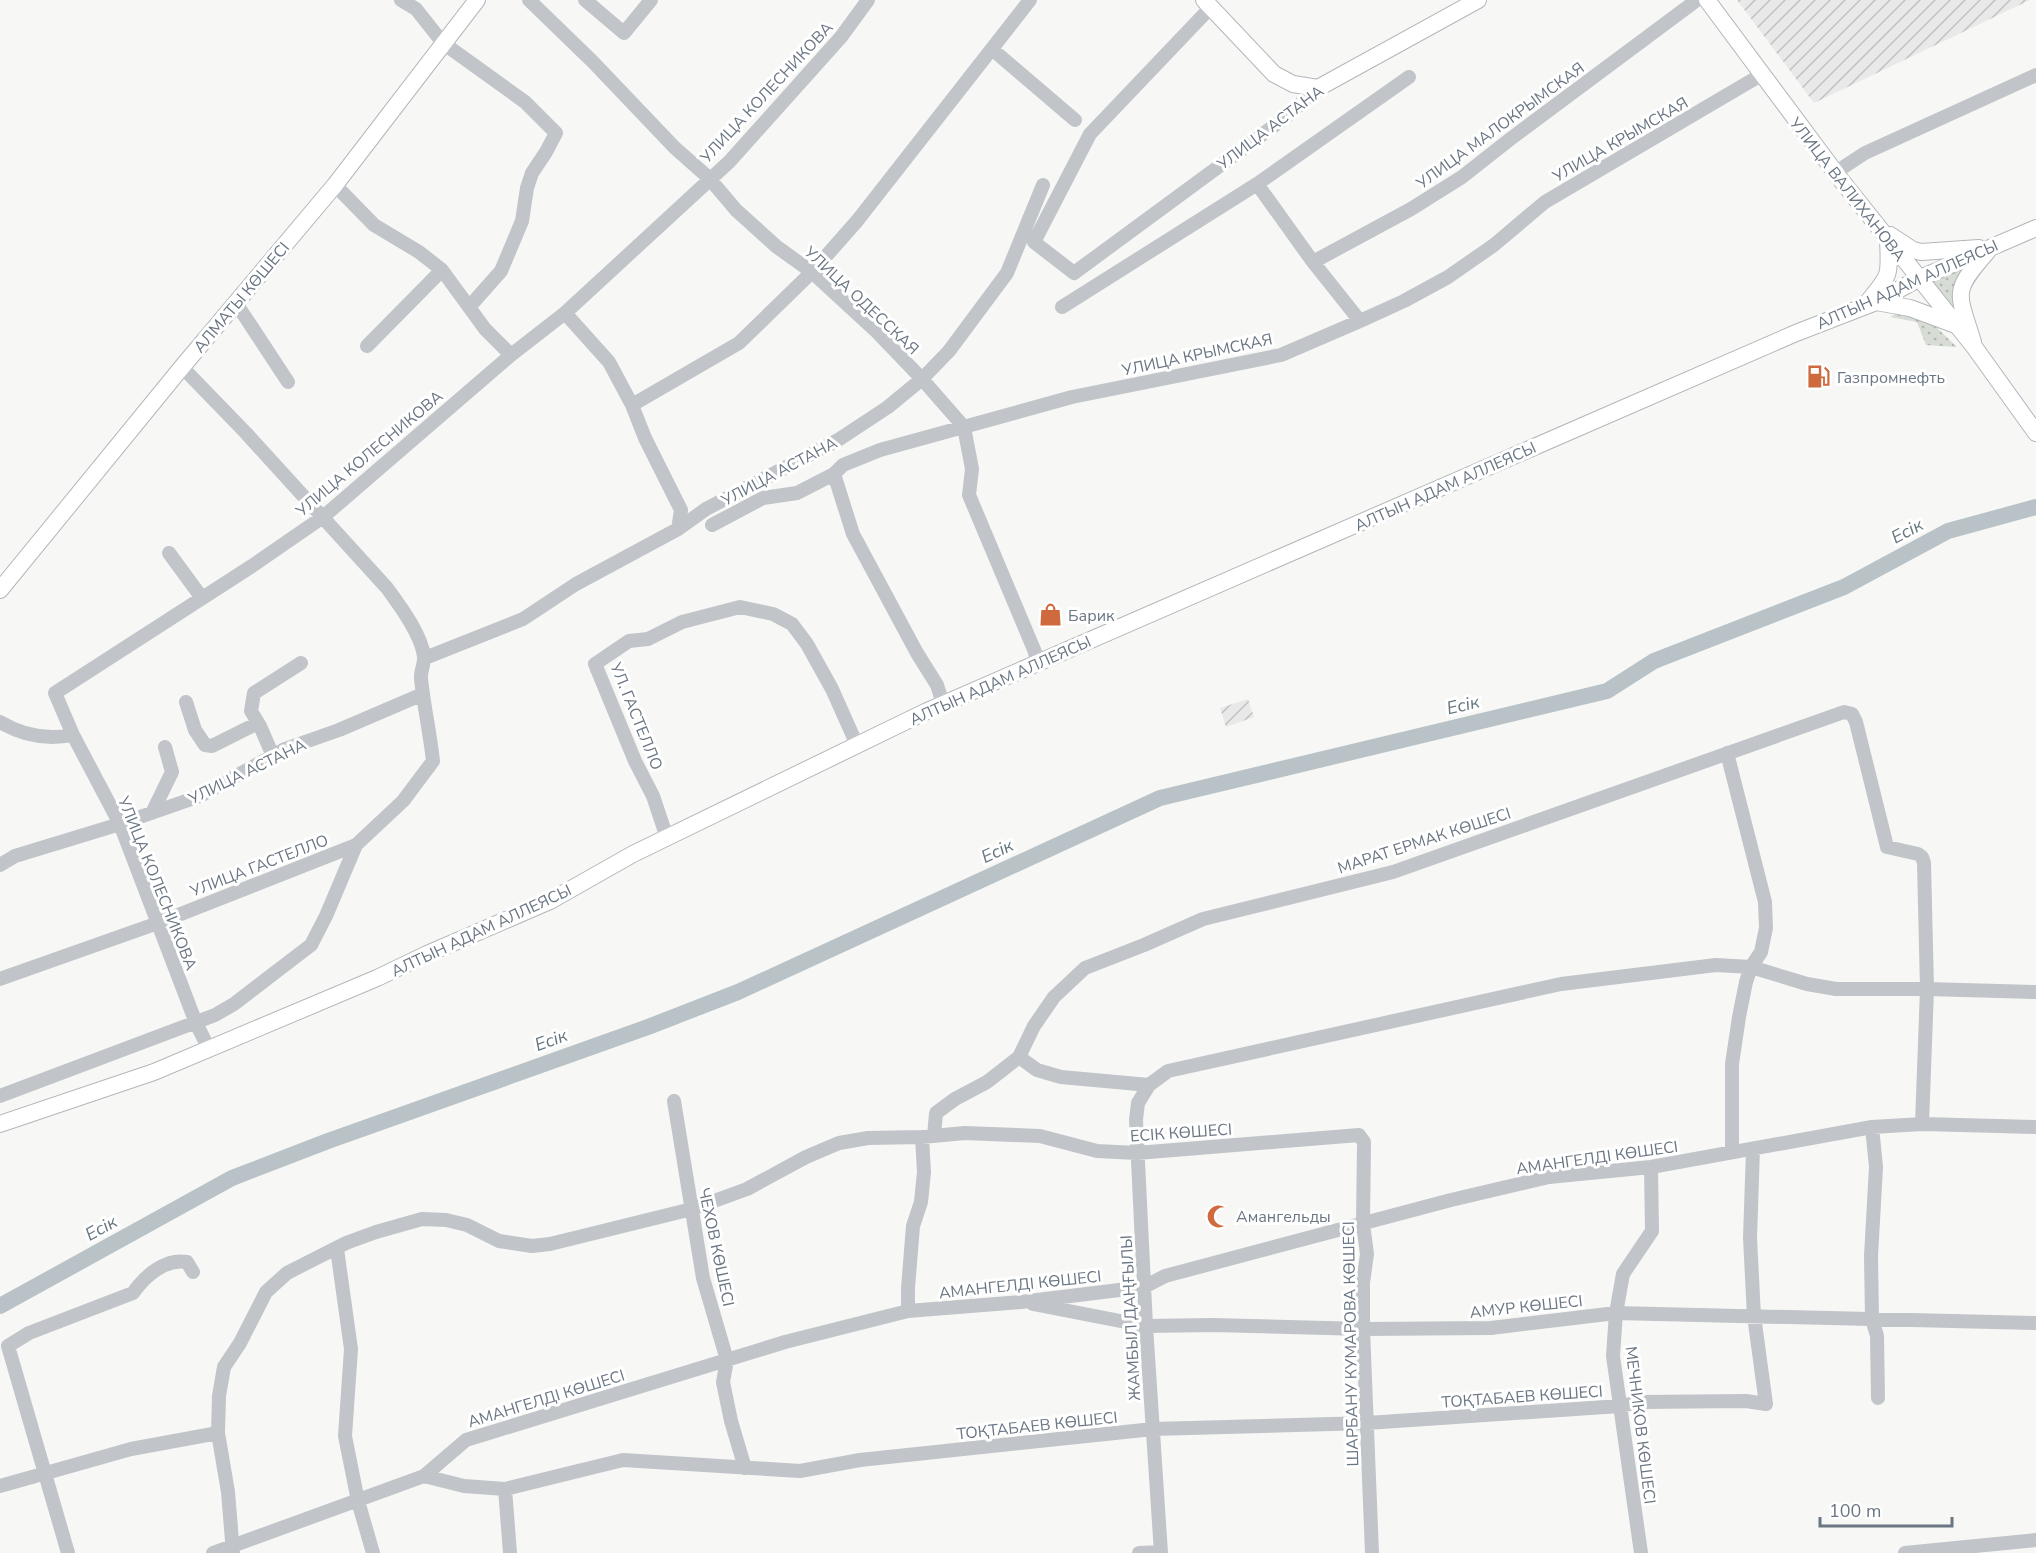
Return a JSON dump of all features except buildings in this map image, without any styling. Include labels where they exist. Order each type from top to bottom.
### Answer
[{"type":"main road","name":"АЛМАТЫ КӨШЕСІ","points":[[0,590],[182,367],[335,186],[477,0]]},
{"type":"main road","name":"УЛИЦА АСТАНА","points":[[1318,88],[1478,0]]},
{"type":"main road","name":"УЛИЦА ВАЛИХАНОВА","points":[[1707,0],[1761,75],[1884,235],[1975,348],[2036,433]]},
{"type":"main road","points":[[1207,4],[1274,74],[1293,84],[1318,88]]},
{"type":"main road","name":"АЛТЫН АДАМ АЛЛЕЯСЫ","points":[[0,1124],[154,1072],[377,978],[550,901],[633,854],[943,704],[1788,336],[1870,304],[1918,279],[2036,228]]},
{"type":"main road","points":[[1884,235],[1921,252],[1992,247]]},
{"type":"main road","points":[[1884,235],[1889,274],[1870,304],[1914,309],[1954,324]]},
{"type":"main road","points":[[1975,348],[1960,299],[1961,287],[1967,276],[1992,247]]},
{"type":"street","points":[[401,0],[416,9],[443,43],[525,102],[556,133],[532,173],[527,188],[522,221],[501,271],[470,306]]},
{"type":"street","name":"УЛИЦА ОДЕССКАЯ","points":[[529,0],[593,62],[675,148],[709,178],[736,210],[812,272],[875,330],[964,427]]},
{"type":"street","points":[[585,0],[624,33],[651,0]]},
{"type":"street","name":"УЛИЦА КОЛЕСНИКОВА","points":[[208,1049],[120,824],[73,735],[54,693],[202,598],[322,517],[511,355],[565,313],[729,162],[841,37],[868,0]]},
{"type":"street","points":[[632,405],[739,342],[779,306],[857,221],[1030,0]]},
{"type":"street","name":"УЛИЦА МАЛОКРЫМСКАЯ","points":[[1313,262],[1411,209],[1462,177],[1697,0]]},
{"type":"street","name":"УЛИЦА АСТАНА","points":[[1207,4],[1090,134],[1034,242],[1074,273],[1282,120],[1318,88]]},
{"type":"street","points":[[993,50],[1075,120]]},
{"type":"street","name":"УЛИЦА КРЫМСКАЯ","points":[[712,525],[763,498],[797,493],[834,474],[843,465],[880,450],[1072,397],[1281,355],[1404,301],[1448,277],[1494,245],[1545,202],[1761,75]]},
{"type":"street","points":[[1836,172],[1864,153],[2036,75]]},
{"type":"street","points":[[1062,307],[1257,184],[1409,77]]},
{"type":"street","points":[[1257,184],[1313,262],[1360,321]]},
{"type":"street","name":"УЛИЦА АСТАНА","points":[[425,658],[523,620],[576,584],[678,529],[706,509],[838,440],[888,407],[922,379],[949,351],[1007,273],[1042,185]]},
{"type":"street","points":[[335,186],[374,225],[419,252],[442,270],[485,329],[511,355]]},
{"type":"street","points":[[367,346],[442,270]]},
{"type":"street","points":[[236,303],[288,382]]},
{"type":"street","points":[[565,313],[609,362],[632,405],[645,438],[681,510],[678,529]]},
{"type":"street","points":[[182,367],[387,588],[410,623],[425,658],[421,675],[423,694]]},
{"type":"street","points":[[964,427],[972,469],[969,495],[1035,652],[1037,664]]},
{"type":"street","points":[[834,474],[853,534],[917,653],[937,685],[943,704]]},
{"type":"street","points":[[169,553],[202,598]]},
{"type":"street","name":"УЛ. ГАСТЕЛЛО","points":[[667,838],[653,796],[635,761],[621,722],[595,664],[629,641],[648,639],[682,622],[740,607],[773,614],[792,624],[807,644],[832,689],[857,746]]},
{"type":"street","points":[[273,756],[251,711],[254,693],[301,663]]},
{"type":"street","name":"УЛИЦА АСТАНА","points":[[0,865],[15,856],[120,824],[200,796],[285,749],[339,730],[423,694]]},
{"type":"street","name":"УЛИЦА ГАСТЕЛЛО","points":[[0,979],[158,923],[356,845],[403,801],[433,761],[423,694]]},
{"type":"street","points":[[186,702],[195,730],[206,745],[212,746],[230,738],[245,727],[258,723]]},
{"type":"street","name":"МАРАТ ЕРМАК КӨШЕСІ","points":[[1019,1057],[1034,1026],[1054,997],[1085,968],[1203,919],[1393,872],[1844,712],[1852,714],[1856,722],[1887,848],[1918,854],[1924,863],[1927,989]]},
{"type":"street","points":[[0,722],[9,728],[34,736],[55,739],[73,735]]},
{"type":"street","points":[[152,813],[172,772],[165,747]]},
{"type":"street","points":[[1727,753],[1766,902],[1766,928],[1761,952],[1751,967],[1739,1017],[1732,1064],[1732,1152]]},
{"type":"street","points":[[0,1096],[214,1016],[234,1004],[311,945],[356,845]]},
{"type":"street","points":[[908,1311],[908,1279],[913,1226],[921,1202],[928,1137],[936,1113],[955,1099],[987,1082],[1019,1057],[1037,1070],[1061,1077],[1149,1085],[1168,1071],[1561,984],[1716,965],[1751,967],[1806,984],[1836,989],[2036,992]]},
{"type":"street","points":[[1922,1124],[1927,989]]},
{"type":"street","name":"ЖАМБЫЛ ДАҢҒЫЛЫ","points":[[1149,1085],[1138,1103],[1137,1154],[1161,1552]]},
{"type":"street","name":"ЧЕХОВ КӨШЕСІ","points":[[674,1101],[704,1278],[727,1360],[723,1382],[730,1421],[745,1468]]},
{"type":"street","name":"АМАНГЕЛДІ КӨШЕСІ","points":[[213,1553],[233,1549],[424,1476],[466,1440],[785,1342],[908,1311],[1021,1302],[1144,1287],[1165,1276],[1451,1200],[1549,1177],[1652,1167],[1872,1127],[1922,1124],[2036,1127]]},
{"type":"street","points":[[1872,1127],[1876,1167],[1871,1256],[1872,1318],[1877,1336],[1878,1398]]},
{"type":"street","name":"ЕСІК КӨШЕСІ","points":[[233,1549],[228,1492],[218,1433],[219,1395],[224,1367],[240,1343],[266,1292],[287,1273],[346,1243],[422,1219],[446,1220],[467,1225],[499,1241],[532,1246],[550,1244],[692,1209],[747,1189],[806,1157],[839,1143],[868,1138],[928,1137],[965,1133],[1040,1136],[1097,1150],[1137,1154],[1359,1135]]},
{"type":"street","name":"ШАРБАНУ КУМАРОВА КӨШЕСІ","points":[[1359,1135],[1364,1142],[1363,1224],[1367,1254],[1363,1283],[1363,1329],[1372,1553]]},
{"type":"street","points":[[1753,1149],[1750,1238],[1754,1316]]},
{"type":"street","name":"МЕЧНИКОВ КӨШЕСІ","points":[[1641,1553],[1612,1356],[1616,1312],[1623,1274],[1652,1231],[1652,1167]]},
{"type":"street","points":[[337,1249],[351,1349],[345,1436],[358,1501],[373,1553]]},
{"type":"street","points":[[68,1553],[8,1346],[29,1334],[133,1293],[143,1278],[175,1260],[187,1262],[193,1272]]},
{"type":"street","name":"АМУР КӨШЕСІ","points":[[1021,1302],[1146,1326],[1491,1328],[1616,1312],[2036,1323]]},
{"type":"street","name":"ТОҚТАБАЕВ КӨШЕСІ","points":[[424,1476],[464,1486],[505,1489],[623,1460],[800,1471],[860,1460],[1153,1429],[1367,1423],[1620,1406],[1640,1402],[1746,1401],[1766,1404],[1754,1316]]},
{"type":"street","points":[[0,1486],[131,1449],[218,1433]]},
{"type":"street","points":[[505,1489],[510,1553]]},
{"type":"street","points":[[1905,1553],[2036,1540]]},
{"type":"street","points":[[1139,1553],[1161,1552]]},
{"type":"shaded area","points":[[1737,0],[2030,0],[1814,103]]},
{"type":"shaded area","points":[[1977,258],[1961,316],[1931,283]]},
{"type":"shaded area","points":[[1903,310],[1935,326],[1957,347],[1926,345],[1917,322],[1890,317]]},
{"type":"shaded area","points":[[1248,699],[1254,717],[1226,727],[1220,708]]},
{"type":"waterway","name":"Есік","points":[[0,1306],[232,1178],[738,992],[1160,798],[1607,691],[1654,661],[1844,587],[1948,531],[2036,507]]},
{"type":"place","name":"Газпромнефть","points":[[1819,377]]},
{"type":"place","name":"Барик","points":[[1050,615]]},
{"type":"place","name":"Амангельды","points":[[1218,1216]]}]
